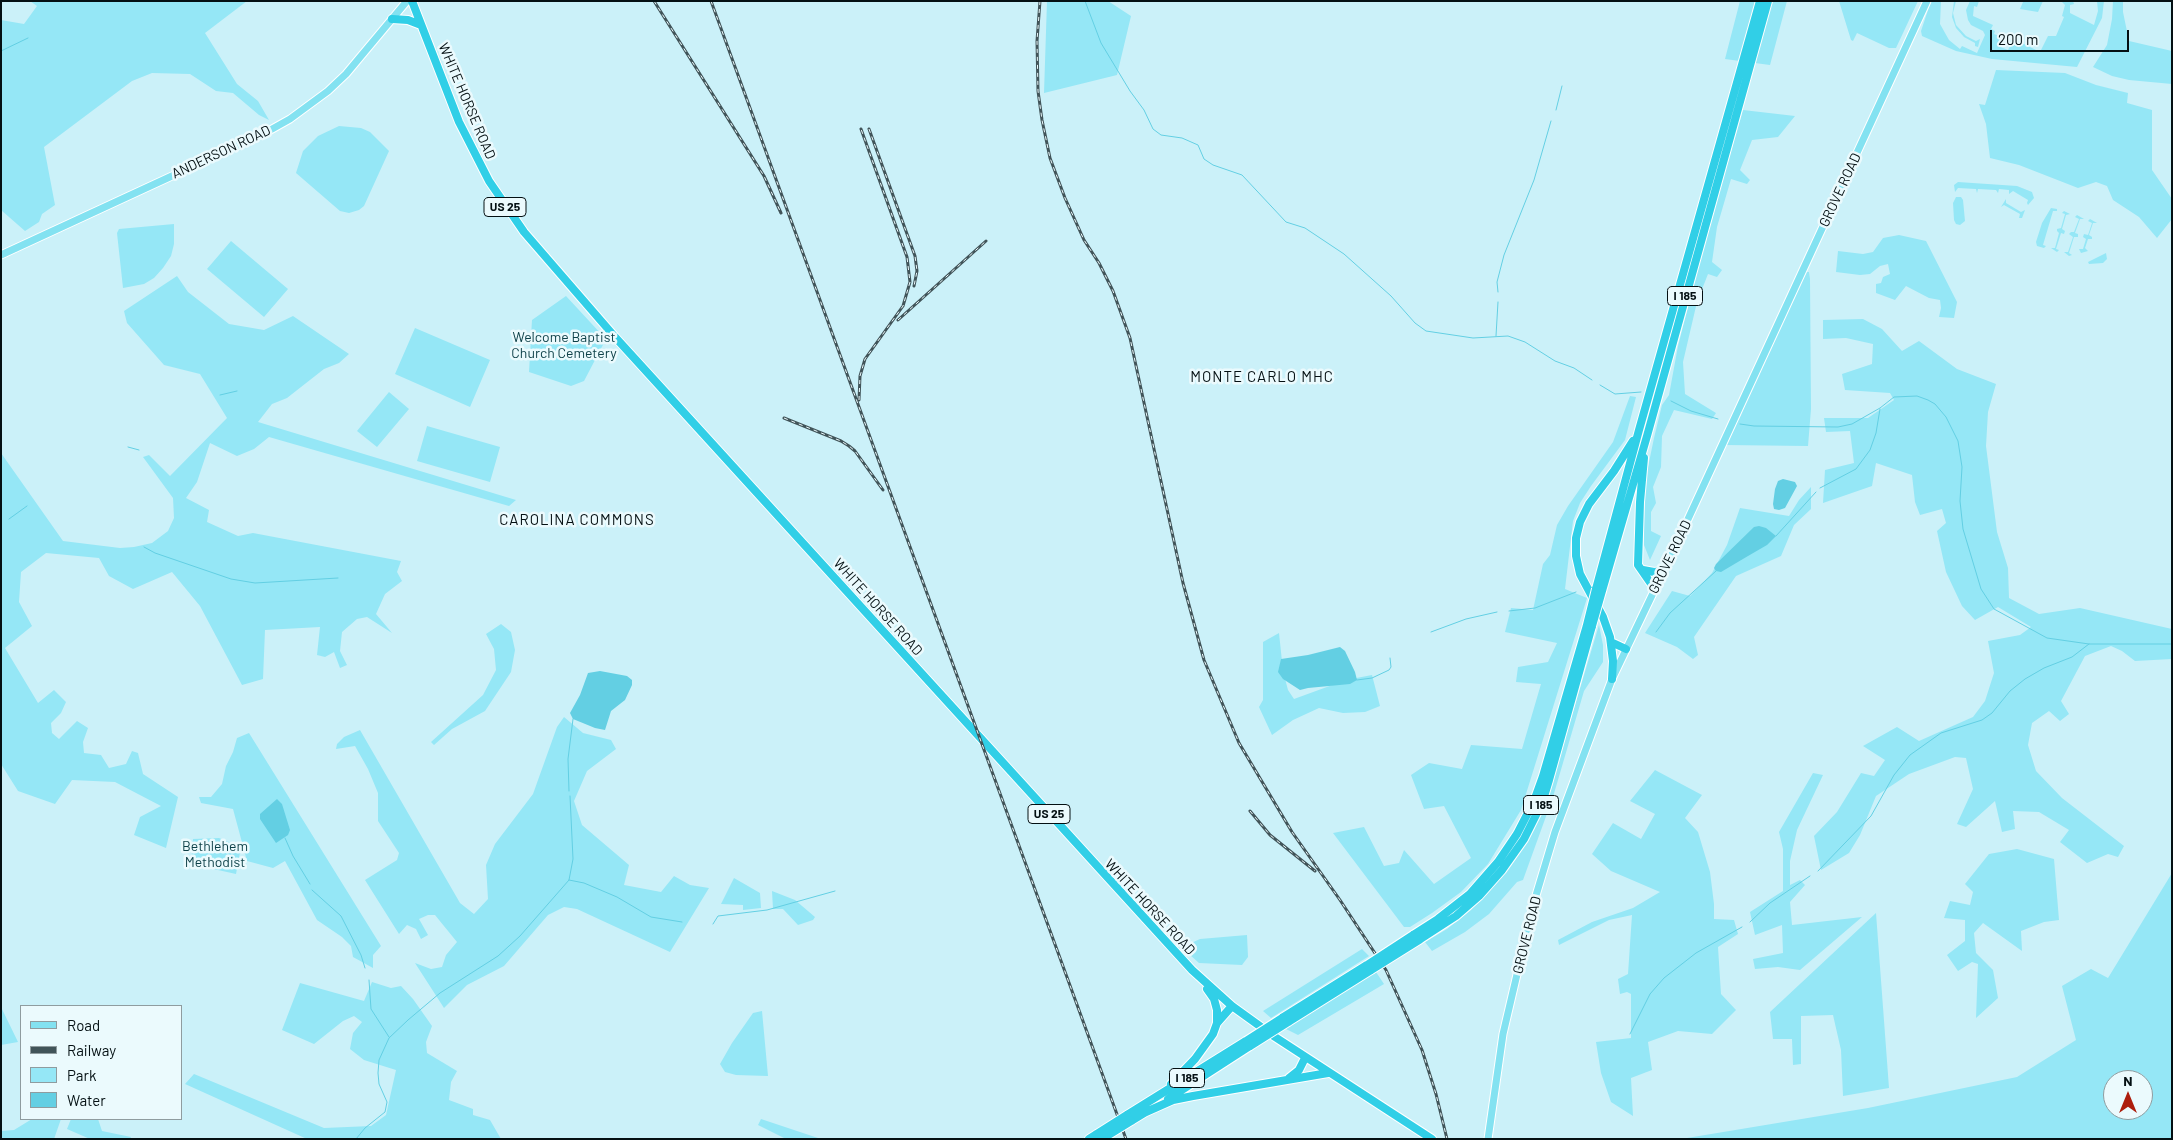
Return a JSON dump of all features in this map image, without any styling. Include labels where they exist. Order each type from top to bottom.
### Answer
[{"type":"highway","name":"WHITE HORSE ROAD","points":[[412,1],[459,122],[496,193],[524,232],[621,343],[1171,950],[1232,1006],[1305,1058],[1432,1139]]},
{"type":"highway","name":"I 185","points":[[1129,1118],[1146,1112],[1285,1020],[1416,938],[1470,894],[1498,862],[1521,828],[1534,801],[1590,626],[1638,433],[1760,1]]},
{"type":"highway","name":"I 185","points":[[1599,590],[1647,436],[1768,1]]},
{"type":"highway","points":[[392,20],[408,20],[421,25]]},
{"type":"highway","points":[[1612,679],[1611,642],[1603,617],[1580,574],[1576,556],[1576,538],[1580,522],[1589,504],[1614,471],[1638,433]]},
{"type":"highway","points":[[1647,436],[1640,502],[1638,565],[1654,588]]},
{"type":"highway","points":[[1642,570],[1663,571]]},
{"type":"highway","points":[[1611,642],[1626,649]]},
{"type":"highway","points":[[1160,1096],[1194,1059],[1213,1034],[1217,1023],[1218,1010],[1214,999],[1201,978]]},
{"type":"highway","points":[[1217,1023],[1232,1006]]},
{"type":"highway","name":"I 185","points":[[1089,1139],[1100,1136],[1160,1096],[1248,1044]]},
{"type":"highway","points":[[1285,1080],[1299,1070],[1305,1058]]},
{"type":"highway","points":[[1146,1112],[1172,1100],[1328,1072]]},
{"type":"main road","name":"ANDERSON ROAD","points":[[1,255],[264,133],[290,119],[328,92],[346,74],[407,1]]},
{"type":"main road","name":"GROVE ROAD","points":[[1488,1139],[1503,1034],[1534,902],[1555,832],[1612,679],[1927,1]]},
{"type":"green space","points":[[30,1],[247,1],[205,33],[237,84],[258,101],[269,120],[259,115],[233,93],[216,91],[190,74],[152,73],[132,81],[44,147],[55,205],[42,214],[39,222],[25,231],[1,210],[1,20],[24,24],[37,6]]},
{"type":"green space","points":[[1047,1],[1108,1],[1131,16],[1117,75],[1044,93]]},
{"type":"green space","points":[[1740,1],[1787,1],[1770,65],[1725,59]]},
{"type":"green space","points":[[1839,1],[1918,1],[1896,48],[1889,48],[1857,33],[1853,41],[1851,40]]},
{"type":"green space","points":[[1931,1],[1941,1],[1940,24],[1949,40],[1960,49],[1962,46],[1977,53],[1985,35],[1983,31],[1971,25],[1968,20],[1966,10],[1970,1],[1979,1],[1977,7],[1974,6],[1973,16],[1993,25],[1991,29],[1995,31],[1994,34],[2006,39],[2004,43],[2000,41],[1998,46],[2008,50],[2010,46],[2006,44],[2012,38],[2040,52],[2048,36],[2056,36],[2064,17],[2062,16],[2065,5],[2061,1],[2073,1],[2074,4],[2070,5],[2070,13],[2094,25],[2098,11],[2097,1],[2104,1],[2102,18],[2077,67],[1992,59],[1956,51],[1922,36],[1921,31]]},
{"type":"green space","points":[[1954,1],[1956,1],[1953,13],[1956,25],[1966,36],[1976,41],[1980,39],[1978,47],[1975,46],[1975,43],[1964,37],[1956,28],[1952,17]]},
{"type":"green space","points":[[2043,1],[2038,12],[2020,9],[2023,2]]},
{"type":"green space","points":[[2113,1],[2123,1],[2123,12],[2129,41],[2172,51],[2172,84],[2129,80],[2112,76],[2093,67],[2107,45]]},
{"type":"green space","points":[[1996,70],[2065,73],[2096,85],[2128,93],[2127,103],[2152,110],[2152,170],[2172,199],[2172,219],[2157,238],[2139,217],[2113,200],[2107,186],[2096,182],[2078,188],[2019,165],[1990,158],[1986,124],[1979,104],[1985,105]]},
{"type":"green space","points":[[1743,110],[1795,116],[1778,137],[1752,140],[1740,170],[1750,180],[1747,184],[1731,179],[1717,227],[1712,262],[1722,270],[1717,277],[1708,274],[1697,302],[1683,362],[1685,394],[1716,413],[1712,419],[1674,410],[1662,436],[1661,467],[1653,487],[1656,503],[1651,512],[1651,531],[1661,536],[1650,560],[1644,545],[1643,491],[1662,405],[1669,395],[1678,346],[1705,241]]},
{"type":"green space","points":[[339,126],[361,128],[370,132],[389,151],[364,206],[359,210],[349,213],[340,211],[296,173],[303,151],[318,136]]},
{"type":"green space","points":[[1958,182],[2017,186],[2032,192],[2034,198],[2028,205],[2028,200],[2013,191],[2009,194],[2009,190],[1999,189],[1998,193],[1996,190],[1978,189],[1977,193],[1976,189],[1958,188],[1955,192],[1954,185]]},
{"type":"green space","points":[[1956,197],[1961,197],[1963,200],[1965,221],[1960,225],[1956,224],[1954,220],[1953,203]]},
{"type":"green space","points":[[2006,199],[2006,203],[2021,212],[2025,210],[2022,218],[2019,218],[2020,214],[2004,205],[2001,207]]},
{"type":"green space","points":[[2051,208],[2057,209],[2057,211],[2053,211],[2043,245],[2046,246],[2044,248],[2037,246],[2036,242],[2042,223]]},
{"type":"green space","points":[[2064,211],[2070,214],[2066,215],[2062,229],[2065,231],[2064,234],[2061,233],[2056,249],[2059,250],[2057,252],[2051,248],[2055,248],[2059,233],[2057,229],[2061,228],[2065,214],[2062,213]]},
{"type":"green space","points":[[2077,215],[2084,219],[2080,219],[2075,233],[2078,234],[2078,237],[2074,237],[2069,253],[2072,255],[2069,256],[2064,252],[2068,252],[2073,237],[2069,234],[2074,232],[2079,219],[2075,217]]},
{"type":"green space","points":[[2090,219],[2097,223],[2093,223],[2089,235],[2092,239],[2088,239],[2085,248],[2088,251],[2081,253],[2079,249],[2083,249],[2086,239],[2083,237],[2084,234],[2088,235],[2092,223],[2088,221]]},
{"type":"green space","points":[[174,224],[174,244],[171,256],[163,268],[154,278],[144,284],[123,288],[117,233],[119,229]]},
{"type":"green space","points":[[1899,235],[1926,241],[1957,302],[1954,318],[1939,317],[1940,300],[1929,298],[1906,286],[1895,300],[1876,293],[1876,284],[1881,283],[1883,277],[1890,274],[1888,264],[1880,266],[1870,274],[1860,275],[1836,272],[1838,251],[1863,254],[1873,252],[1883,238]]},
{"type":"green space","points":[[231,241],[288,289],[264,317],[207,269]]},
{"type":"green space","points":[[2106,253],[2107,259],[2103,263],[2089,264],[2088,262]]},
{"type":"green space","points":[[1805,272],[1809,272],[1810,279],[1811,409],[1808,446],[1725,445]]},
{"type":"green space","points":[[177,276],[188,292],[229,324],[264,330],[293,316],[349,354],[339,363],[324,369],[287,398],[272,404],[258,422],[516,500],[509,506],[269,437],[254,449],[237,456],[210,443],[197,482],[186,498],[209,510],[207,522],[238,536],[253,533],[401,561],[397,572],[402,581],[385,594],[376,614],[392,633],[367,617],[357,619],[342,632],[340,651],[347,665],[340,668],[334,652],[325,657],[317,655],[320,627],[265,630],[263,679],[242,685],[200,606],[172,572],[133,589],[109,576],[99,558],[46,553],[21,572],[19,602],[32,626],[5,648],[38,703],[54,690],[66,702],[61,713],[51,723],[52,733],[59,739],[77,721],[88,728],[83,742],[84,753],[101,755],[109,768],[126,764],[132,751],[138,753],[143,774],[178,797],[166,848],[134,835],[140,817],[161,806],[115,782],[72,780],[55,804],[18,791],[1,764],[1,453],[63,541],[120,548],[134,547],[152,543],[168,531],[174,518],[173,498],[143,457],[149,455],[170,476],[227,418],[200,374],[164,365],[127,323],[124,311]]},
{"type":"green space","name":"Welcome Baptist Church Cemetery","points":[[566,296],[603,336],[605,341],[584,381],[571,386],[529,372],[532,320]]},
{"type":"green space","points":[[1863,319],[1882,329],[1902,351],[1919,341],[1957,369],[1996,384],[1988,412],[1986,446],[1997,532],[2008,568],[2009,598],[2039,614],[2080,608],[2172,629],[2172,659],[2135,661],[2122,651],[2111,646],[2085,656],[2061,701],[2069,714],[2060,721],[2049,711],[2032,723],[2028,745],[2036,771],[2062,798],[2124,846],[2118,857],[2108,854],[2087,863],[2060,842],[2069,830],[2039,812],[2013,811],[2015,829],[2002,832],[1995,801],[1966,827],[1957,824],[1973,789],[1966,758],[1955,757],[1909,774],[1876,796],[1860,835],[1849,853],[1821,870],[1814,836],[1837,812],[1861,773],[1874,776],[1885,760],[1863,746],[1897,727],[1919,741],[1973,717],[1985,701],[1994,673],[1988,641],[2020,635],[2031,627],[1998,607],[1975,620],[1962,606],[1946,572],[1937,531],[1946,523],[1942,509],[1920,515],[1915,502],[1912,475],[1876,463],[1872,486],[1823,503],[1825,470],[1854,463],[1850,431],[1826,432],[1824,418],[1868,418],[1894,400],[1890,393],[1845,390],[1842,374],[1872,364],[1873,344],[1846,338],[1823,339],[1823,320]]},
{"type":"green space","points":[[415,328],[490,360],[470,407],[395,374]]},
{"type":"green space","points":[[389,392],[409,409],[377,447],[357,431]]},
{"type":"green space","points":[[1630,396],[1636,397],[1625,440],[1580,503],[1573,521],[1565,589],[1587,598],[1521,810],[1488,864],[1461,892],[1410,927],[1404,927],[1333,833],[1364,827],[1384,866],[1399,863],[1404,850],[1434,884],[1471,858],[1444,806],[1424,809],[1411,775],[1429,763],[1462,769],[1471,745],[1522,749],[1541,684],[1516,682],[1518,667],[1548,662],[1557,643],[1505,632],[1511,608],[1533,610],[1543,564],[1550,555],[1557,525],[1568,506],[1613,442]]},
{"type":"green space","points":[[427,426],[500,447],[490,482],[417,461]]},
{"type":"green space","points":[[1811,487],[1811,509],[1794,525],[1781,556],[1736,576],[1694,637],[1698,655],[1693,659],[1677,647],[1645,633],[1672,591],[1690,596],[1712,573],[1727,545],[1740,508],[1789,516],[1799,500]]},
{"type":"green space","points":[[501,624],[511,632],[515,650],[511,672],[485,711],[452,729],[434,745],[431,742],[483,695],[496,670],[494,649],[486,634]]},
{"type":"green space","points":[[1599,625],[1603,645],[1603,662],[1584,691],[1553,797],[1523,880],[1517,882],[1489,914],[1465,932],[1432,951],[1425,942],[1447,929],[1471,910],[1514,860],[1534,830],[1558,762]]},
{"type":"green space","points":[[1279,633],[1283,671],[1288,690],[1294,699],[1346,680],[1372,675],[1380,706],[1365,712],[1343,713],[1319,708],[1293,720],[1272,735],[1259,707],[1263,700],[1263,642]]},
{"type":"green space","points":[[564,717],[583,733],[611,740],[616,749],[587,771],[574,801],[582,825],[629,865],[624,885],[661,892],[674,876],[690,885],[709,888],[670,952],[577,909],[564,907],[548,915],[504,966],[467,985],[444,1008],[415,963],[431,969],[442,967],[446,955],[457,942],[435,915],[428,915],[419,919],[428,935],[421,939],[416,929],[407,925],[399,934],[365,880],[397,860],[399,853],[378,821],[378,793],[368,769],[355,746],[336,749],[337,744],[344,737],[360,730],[460,903],[474,914],[488,899],[486,865],[495,844],[533,794],[557,727]]},
{"type":"green space","points":[[249,733],[381,946],[373,955],[373,968],[353,957],[351,946],[342,937],[317,920],[285,861],[273,868],[247,861],[233,809],[201,803],[199,797],[211,797],[222,784],[226,766],[237,738]]},
{"type":"green space","points":[[1655,770],[1702,795],[1685,818],[1698,832],[1710,872],[1714,919],[1734,920],[1738,934],[1718,947],[1721,994],[1736,1010],[1712,1034],[1678,1031],[1648,1042],[1652,1070],[1631,1078],[1633,1116],[1611,1102],[1601,1073],[1596,1042],[1631,1038],[1631,994],[1627,992],[1620,994],[1618,979],[1628,974],[1632,915],[1609,920],[1559,945],[1558,940],[1592,922],[1633,908],[1660,892],[1611,871],[1592,854],[1613,823],[1641,839],[1655,814],[1630,801]]},
{"type":"green space","points":[[1813,773],[1823,775],[1797,830],[1790,861],[1790,885],[1800,880],[1805,885],[1790,902],[1792,925],[1862,917],[1800,970],[1778,967],[1755,969],[1753,959],[1783,953],[1782,925],[1755,935],[1750,912],[1783,891],[1783,849],[1779,832]]},
{"type":"green space","name":"Bethlehem Methodist","points":[[219,838],[241,847],[236,874],[191,864],[193,839]]},
{"type":"green space","points":[[2017,849],[2054,859],[2059,920],[2044,922],[2021,931],[2022,951],[1983,923],[1974,933],[1976,953],[1993,970],[1998,998],[1976,1018],[1978,964],[1972,962],[1958,971],[1947,955],[1965,941],[1965,920],[1944,918],[1950,901],[1970,905],[1973,892],[1965,884],[1989,854]]},
{"type":"green space","points":[[2172,873],[2172,1139],[1681,1139],[1868,1108],[2017,1077],[2076,1040],[2062,986],[2091,969],[2108,978]]},
{"type":"green space","points":[[734,878],[760,893],[761,908],[743,910],[743,905],[721,904]]},
{"type":"green space","points":[[772,891],[795,900],[815,917],[813,920],[798,925],[783,909],[773,909]]},
{"type":"green space","points":[[1876,913],[1889,1088],[1843,1096],[1841,1050],[1833,1015],[1801,1016],[1801,1064],[1793,1065],[1792,1039],[1773,1039],[1770,1012]]},
{"type":"green space","points":[[1247,935],[1248,957],[1242,965],[1199,963],[1189,954],[1189,944],[1200,939]]},
{"type":"green space","points":[[1362,949],[1369,956],[1271,1018],[1263,1011]]},
{"type":"green space","points":[[1376,972],[1384,984],[1298,1035],[1286,1029]]},
{"type":"green space","points":[[372,982],[391,988],[401,986],[413,999],[432,1026],[426,1042],[427,1053],[457,1071],[451,1082],[449,1100],[473,1109],[473,1115],[490,1120],[501,1139],[307,1139],[185,1084],[194,1074],[324,1128],[371,1126],[386,1115],[396,1070],[364,1060],[350,1049],[353,1033],[362,1022],[354,1016],[343,1021],[314,1044],[282,1030],[300,983],[364,1001]]},
{"type":"green space","points":[[1,1007],[18,1042],[1,1045]]},
{"type":"green space","points":[[762,1011],[768,1076],[736,1075],[725,1072],[720,1064],[732,1043],[753,1013]]},
{"type":"green space","points":[[761,1119],[821,1139],[786,1139],[758,1125]]},
{"type":"green space","points":[[30,1120],[61,1120],[54,1139],[1,1139],[1,1131],[14,1130]]},
{"type":"green space","points":[[71,1120],[98,1120],[102,1131],[131,1137],[130,1139],[90,1139],[67,1129]]},
{"type":"water","points":[[1783,479],[1795,482],[1797,486],[1785,508],[1774,509],[1775,489],[1778,481]]},
{"type":"water","points":[[1754,527],[1766,528],[1776,536],[1767,545],[1721,572],[1716,571],[1714,568],[1716,564]]},
{"type":"water","points":[[1340,647],[1345,651],[1355,672],[1357,680],[1350,684],[1300,690],[1283,679],[1278,672],[1281,659]]},
{"type":"water","points":[[600,671],[627,676],[632,680],[632,685],[625,700],[611,711],[605,730],[573,719],[570,713],[580,695],[588,673]]},
{"type":"water","points":[[277,799],[282,804],[290,830],[288,835],[276,843],[260,819],[260,814]]},
{"type":"waterway","points":[[1085,1],[1101,43],[1130,91],[1144,110],[1153,129],[1161,135],[1182,138],[1198,145],[1204,159],[1213,165],[1242,175],[1286,222],[1305,228],[1344,254],[1391,296],[1415,323],[1426,331],[1473,338],[1508,336],[1525,342],[1555,361],[1574,368],[1592,380]]},
{"type":"waterway","points":[[1,51],[28,38]]},
{"type":"waterway","points":[[1556,110],[1562,86]]},
{"type":"waterway","points":[[1498,292],[1497,282],[1504,255],[1534,180],[1551,121]]},
{"type":"waterway","points":[[1496,336],[1498,302]]},
{"type":"waterway","points":[[1600,385],[1615,394],[1641,392]]},
{"type":"waterway","points":[[220,395],[237,391]]},
{"type":"waterway","points":[[1740,424],[1754,426],[1838,427],[1852,424],[1880,408],[1894,397],[1917,396],[1928,400],[1935,404],[1946,417],[1958,441],[1962,467],[1960,501],[1963,529],[1981,589],[1994,609],[2047,638],[2089,644],[2172,644]]},
{"type":"waterway","points":[[1671,401],[1691,411],[1718,419]]},
{"type":"waterway","points":[[1820,488],[1856,469],[1870,450],[1876,433],[1880,409]]},
{"type":"waterway","points":[[128,447],[139,450]]},
{"type":"waterway","points":[[1776,536],[1816,492]]},
{"type":"waterway","points":[[9,519],[27,506]]},
{"type":"waterway","points":[[144,547],[155,553],[231,579],[255,583],[338,578]]},
{"type":"waterway","points":[[1656,632],[1670,613],[1716,571]]},
{"type":"waterway","points":[[1509,611],[1535,608],[1576,592]]},
{"type":"waterway","points":[[1431,632],[1466,619],[1497,612]]},
{"type":"waterway","points":[[1818,871],[1871,816],[1894,775],[1910,755],[1941,733],[1982,720],[1992,713],[2010,691],[2025,679],[2044,668],[2072,657],[2089,644]]},
{"type":"waterway","points":[[1357,680],[1372,678],[1389,670],[1391,667],[1390,658]]},
{"type":"waterway","points":[[569,791],[568,759],[573,719]]},
{"type":"waterway","points":[[356,1139],[365,1128],[385,1112],[387,1102],[379,1084],[378,1073],[379,1060],[389,1038],[440,993],[498,956],[520,936],[569,880],[573,859],[570,796]]},
{"type":"waterway","points":[[285,838],[293,856],[310,884]]},
{"type":"waterway","points":[[1750,922],[1770,903],[1810,876]]},
{"type":"waterway","points":[[569,880],[584,883],[617,897],[651,917],[682,922]]},
{"type":"waterway","points":[[312,890],[341,916],[361,955],[365,968]]},
{"type":"waterway","points":[[713,924],[718,916],[767,910],[835,891]]},
{"type":"waterway","points":[[1630,1034],[1650,994],[1664,978],[1696,953],[1742,927]]},
{"type":"waterway","points":[[369,980],[371,1009],[389,1037]]},
{"type":"railway","points":[[654,1],[764,176],[781,213]]},
{"type":"railway","points":[[711,1],[1126,1139]]},
{"type":"railway","points":[[1040,1],[1037,41],[1038,91],[1050,158],[1084,240],[1099,263],[1113,291],[1130,338],[1183,583],[1204,660],[1239,743],[1292,832],[1386,970],[1422,1050],[1436,1094],[1447,1139]]},
{"type":"railway","points":[[859,400],[860,376],[865,359],[903,306],[910,282],[907,257],[861,129]]},
{"type":"railway","points":[[869,129],[915,256],[917,271],[914,286]]},
{"type":"railway","points":[[898,320],[986,241]]},
{"type":"railway","points":[[784,418],[849,446],[855,451],[883,490]]},
{"type":"railway","points":[[1250,811],[1270,835],[1315,871]]},
{"type":"district","name":"MONTE CARLO MHC","points":[[1262,377]]},
{"type":"district","name":"CAROLINA COMMONS","points":[[577,520]]}]
